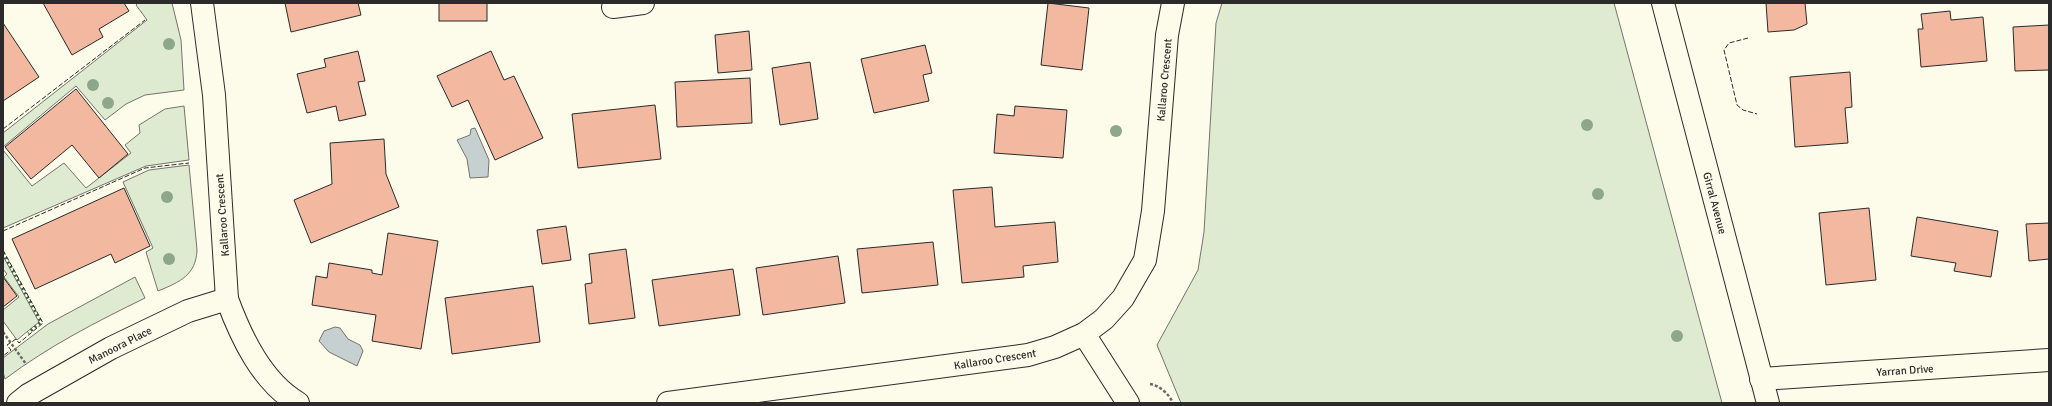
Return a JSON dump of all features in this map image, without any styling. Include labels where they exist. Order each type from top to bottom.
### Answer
[{"type":"street","name":"Kallaroo Crescent","points":[[202,3],[214,94],[227,299],[237,327],[262,370],[296,402]]},
{"type":"street","points":[[613,7],[643,3]]},
{"type":"street","name":"Kallaroo Crescent","points":[[668,403],[1028,355],[1056,347],[1084,334],[1104,319],[1123,298],[1145,260],[1153,211],[1167,35],[1173,3]]},
{"type":"street","name":"Girral Avenue","points":[[1663,3],[1768,403]]},
{"type":"street","name":"Manoora Place","points":[[18,403],[111,348],[188,311],[227,299]]},
{"type":"street","points":[[1084,334],[1128,403]]},
{"type":"street","name":"Yarran Drive","points":[[1761,379],[2049,360]]},
{"type":"path","points":[[3,332],[43,387]]},
{"type":"green space","points":[[138,3],[172,3],[181,40],[184,90],[145,95],[126,104],[105,120],[76,86],[3,147],[3,133],[147,20],[136,5]]},
{"type":"green space","points":[[1222,3],[1614,3],[1722,403],[1181,403],[1157,345],[1198,270],[1204,232],[1216,23]]},
{"type":"green space","points":[[184,106],[189,160],[146,166],[3,228],[3,150],[32,186],[64,163],[86,188],[131,153],[125,145],[140,133],[139,125],[165,109]]},
{"type":"green space","points":[[189,165],[197,250],[196,259],[190,272],[180,281],[158,291],[146,252],[153,248],[123,182],[149,170]]},
{"type":"green space","points":[[3,256],[39,322],[17,340],[3,321],[3,310],[19,297],[4,277],[7,274],[3,269]]},
{"type":"green space","points":[[135,277],[145,298],[91,325],[56,345],[5,379],[3,372],[3,358],[48,324]]},
{"type":"shaded area","points":[[475,128],[489,160],[488,177],[470,178],[467,159],[457,140],[470,135],[471,129]]},
{"type":"shaded area","points":[[335,327],[340,328],[348,339],[360,345],[363,351],[357,366],[329,352],[319,341],[324,331]]},
{"type":"building","points":[[43,3],[124,3],[129,11],[99,29],[103,37],[72,55]]},
{"type":"building","points":[[285,3],[358,3],[361,15],[291,32]]},
{"type":"building","points":[[439,3],[487,3],[487,21],[439,21]]},
{"type":"building","points":[[1048,3],[1089,8],[1082,70],[1041,65]]},
{"type":"building","points":[[1766,3],[1805,3],[1807,24],[1794,30],[1768,32]]},
{"type":"building","points":[[1950,11],[1951,20],[1983,17],[1987,61],[1921,67],[1918,29],[1923,29],[1921,14]]},
{"type":"building","points":[[3,23],[39,77],[3,101]]},
{"type":"building","points":[[2049,25],[2049,70],[2015,71],[2013,27]]},
{"type":"building","points":[[749,31],[752,70],[718,73],[715,35]]},
{"type":"building","points":[[925,45],[932,73],[923,75],[929,101],[874,113],[861,59]]},
{"type":"building","points":[[358,51],[365,81],[358,82],[366,115],[339,121],[336,106],[307,113],[297,74],[326,67],[324,59]]},
{"type":"building","points":[[491,51],[504,80],[514,76],[543,138],[495,160],[468,100],[452,107],[437,76]]},
{"type":"building","points":[[810,62],[818,119],[780,125],[772,68]]},
{"type":"building","points":[[1850,72],[1852,107],[1845,108],[1848,143],[1795,147],[1790,77]]},
{"type":"building","points":[[750,78],[752,123],[677,127],[675,82]]},
{"type":"building","points":[[76,89],[128,154],[99,178],[72,145],[31,179],[5,147]]},
{"type":"building","points":[[655,105],[661,159],[578,168],[572,114]]},
{"type":"building","points":[[1015,106],[1067,110],[1063,158],[994,153],[997,114],[1014,116]]},
{"type":"building","points":[[384,139],[386,174],[399,207],[311,243],[294,200],[332,184],[330,143]]},
{"type":"building","points":[[992,187],[995,227],[1055,222],[1058,262],[1023,266],[1024,277],[962,283],[953,190]]},
{"type":"building","points":[[124,188],[150,246],[115,263],[111,254],[35,289],[12,239]]},
{"type":"building","points":[[1869,208],[1876,280],[1826,285],[1819,213]]},
{"type":"building","points":[[1917,217],[1998,231],[1991,277],[1954,271],[1956,263],[1911,256]]},
{"type":"building","points":[[2049,223],[2049,259],[2029,261],[2026,224]]},
{"type":"building","points":[[566,226],[571,260],[542,264],[537,230]]},
{"type":"building","points":[[388,233],[438,241],[421,349],[372,341],[376,315],[312,305],[316,276],[327,278],[329,263],[372,270],[372,273],[382,275]]},
{"type":"building","points":[[933,242],[938,285],[862,293],[857,249]]},
{"type":"building","points":[[626,249],[635,318],[589,324],[585,284],[592,283],[589,254]]},
{"type":"building","points":[[838,256],[845,303],[763,315],[756,268]]},
{"type":"building","points":[[733,269],[740,315],[659,326],[652,280]]},
{"type":"building","points":[[3,277],[17,296],[3,307]]},
{"type":"building","points":[[533,286],[540,342],[452,354],[445,298]]},
{"type":"hedge","points":[[3,253],[41,322],[28,333]]},
{"type":"fence","points":[[3,129],[145,20]]},
{"type":"fence","points":[[1748,38],[1729,43],[1724,50],[1737,105],[1743,110],[1757,114]]},
{"type":"fence","points":[[3,231],[145,168],[189,163]]},
{"type":"fence","points":[[3,250],[43,323],[19,343],[16,339],[7,345],[11,350],[3,356]]}]
